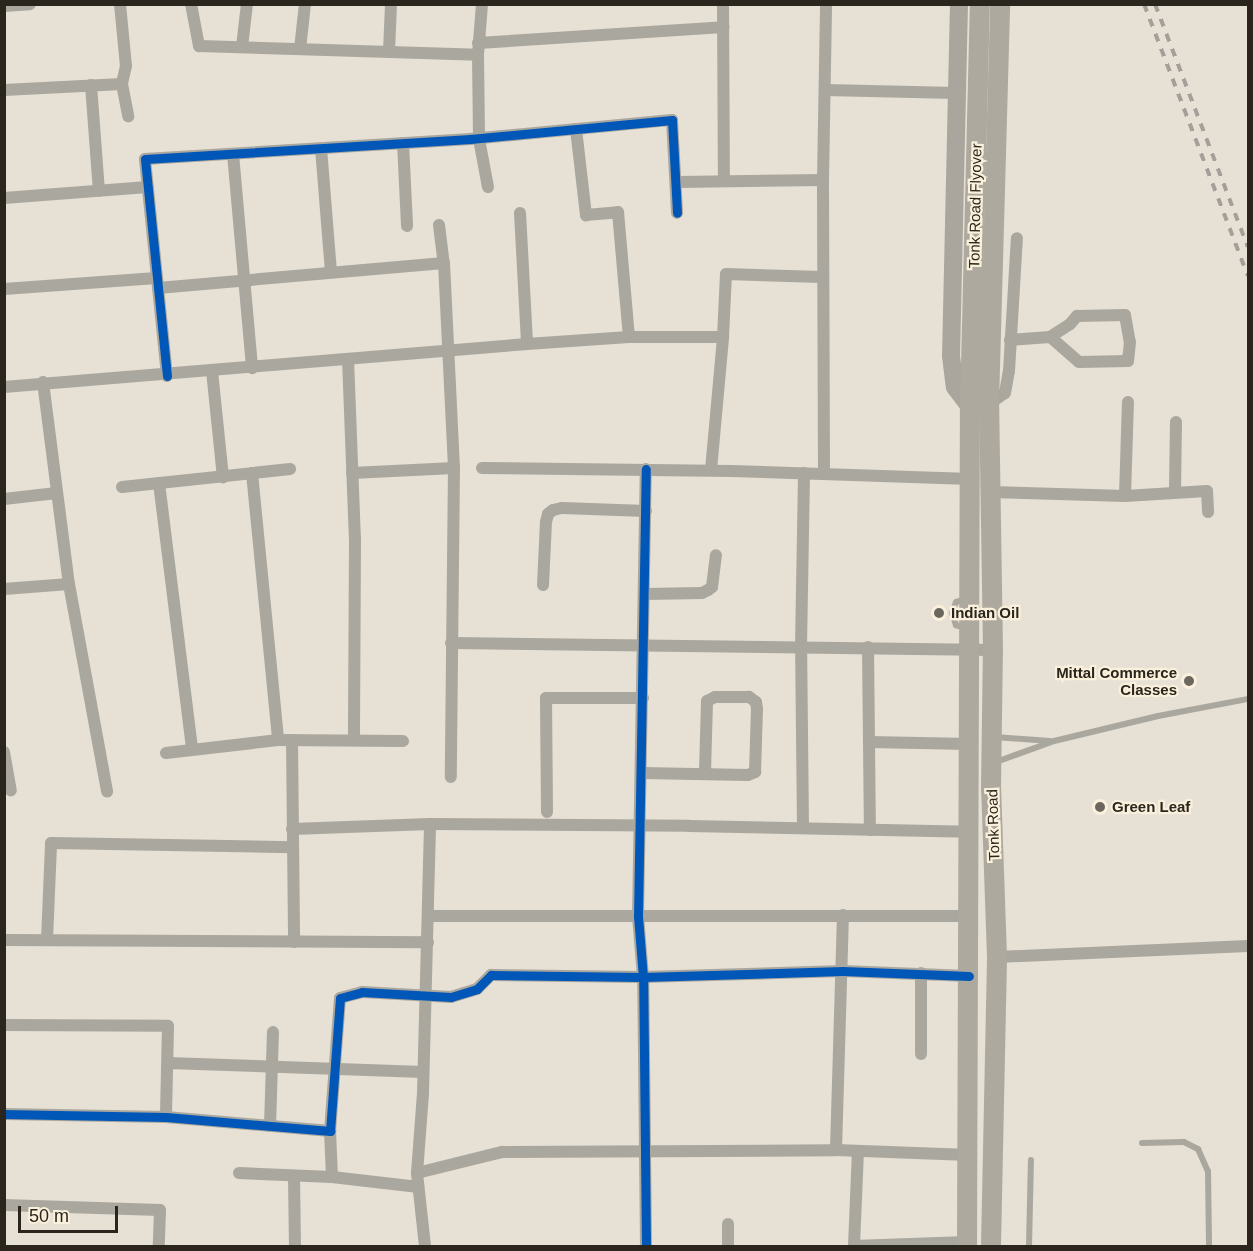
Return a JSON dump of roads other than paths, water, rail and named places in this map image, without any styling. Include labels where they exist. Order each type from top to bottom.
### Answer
[{"type":"main road","name":"Tonk Road Flyover","points":[[980,4],[981,376]]},
{"type":"main road","name":"Tonk Road Flyover","points":[[980,406],[1000,4]]},
{"type":"main road","name":"Tonk Road","points":[[967,1244],[971,639],[969,599],[971,479],[980,406]]},
{"type":"main road","name":"Tonk Road","points":[[980,406],[989,492],[993,650],[992,763],[997,957],[991,1246]]},
{"type":"street","points":[[4,6],[30,4]]},
{"type":"street","points":[[120,4],[126,66],[122,84],[128,116]]},
{"type":"street","points":[[191,4],[200,46],[389,52],[478,49],[723,27]]},
{"type":"street","points":[[242,47],[247,4]]},
{"type":"street","points":[[300,49],[305,4]]},
{"type":"street","points":[[389,52],[391,4]]},
{"type":"street","points":[[482,4],[478,49],[479,139],[488,187]]},
{"type":"street","points":[[723,4],[724,180]]},
{"type":"street","points":[[824,474],[823,180],[826,4]]},
{"type":"street","points":[[959,4],[951,356],[955,387],[980,406],[1005,393],[1011,339],[1017,238]]},
{"type":"street","points":[[4,90],[122,84]]},
{"type":"street","points":[[91,86],[99,190]]},
{"type":"street","points":[[825,90],[957,93]]},
{"type":"street","points":[[166,376],[145,159],[479,139],[672,120],[678,182],[677,213]]},
{"type":"street","points":[[576,129],[586,214],[618,212],[629,337]]},
{"type":"street","points":[[403,143],[407,226]]},
{"type":"street","points":[[321,148],[331,271]]},
{"type":"street","points":[[233,154],[252,368]]},
{"type":"street","points":[[678,182],[823,180]]},
{"type":"street","points":[[4,198],[148,187]]},
{"type":"street","points":[[520,213],[527,344]]},
{"type":"street","points":[[439,225],[444,263],[454,468],[451,777]]},
{"type":"street","points":[[4,289],[244,279],[444,263]]},
{"type":"street","points":[[711,470],[723,337],[726,274],[823,277]]},
{"type":"street","points":[[1011,339],[1050,337],[1070,324],[1077,316],[1125,315],[1130,342],[1128,361],[1079,362],[1050,337]]},
{"type":"street","points":[[4,387],[43,382],[166,376],[527,344],[629,337],[723,337]]},
{"type":"street","points":[[348,359],[352,473],[354,740]]},
{"type":"street","points":[[212,371],[223,477]]},
{"type":"street","points":[[43,382],[69,584],[107,792]]},
{"type":"street","points":[[1125,496],[1128,402]]},
{"type":"street","points":[[1175,492],[1176,422]]},
{"type":"street","points":[[352,473],[454,468]]},
{"type":"street","points":[[482,468],[711,470],[971,479]]},
{"type":"street","points":[[122,487],[290,469]]},
{"type":"street","points":[[646,470],[638,916],[643,977],[646,1246]]},
{"type":"street","points":[[252,473],[278,740]]},
{"type":"street","points":[[803,828],[801,647],[804,473]]},
{"type":"street","points":[[159,483],[192,749]]},
{"type":"street","points":[[989,492],[1125,496],[1207,491],[1208,512]]},
{"type":"street","points":[[4,499],[57,493]]},
{"type":"street","points":[[543,585],[546,522],[548,514],[553,510],[562,508],[646,511]]},
{"type":"street","points":[[645,594],[702,593],[708,590],[712,587],[716,555]]},
{"type":"street","points":[[4,589],[69,584]]},
{"type":"street","points":[[451,643],[644,647],[868,647],[971,639],[993,650]]},
{"type":"street","points":[[868,647],[870,830]]},
{"type":"street","points":[[642,773],[748,775],[755,772],[757,768],[757,708],[756,702],[749,697],[715,696],[707,701],[705,774]]},
{"type":"street","points":[[547,812],[546,698],[643,698]]},
{"type":"street","points":[[166,753],[278,740],[403,741]]},
{"type":"street","points":[[292,740],[294,942]]},
{"type":"street","points":[[869,742],[969,744]]},
{"type":"street","points":[[4,752],[11,790]]},
{"type":"street","points":[[292,829],[430,824],[641,825],[968,832]]},
{"type":"street","points":[[425,1246],[417,1173],[428,942],[430,824]]},
{"type":"street","points":[[47,940],[51,843],[292,847]]},
{"type":"street","points":[[836,1150],[843,915]]},
{"type":"street","points":[[428,916],[969,916]]},
{"type":"street","points":[[4,940],[428,942]]},
{"type":"street","points":[[997,957],[1248,946]]},
{"type":"street","points":[[332,1177],[330,1131],[340,998],[362,992],[451,997],[477,989],[491,975],[643,977],[843,971],[969,976]]},
{"type":"street","points":[[921,973],[921,1054]]},
{"type":"street","points":[[4,1025],[168,1026],[166,1117]]},
{"type":"street","points":[[270,1126],[273,1032]]},
{"type":"street","points":[[168,1063],[423,1072]]},
{"type":"street","points":[[4,1114],[166,1117],[330,1131]]},
{"type":"street","points":[[417,1173],[502,1152],[836,1150],[969,1155]]},
{"type":"street","points":[[858,1151],[854,1246],[967,1244]]},
{"type":"street","points":[[239,1173],[332,1177],[418,1186]]},
{"type":"street","points":[[294,1176],[295,1246]]},
{"type":"street","points":[[4,1205],[160,1210],[159,1246]]},
{"type":"street","points":[[728,1224],[728,1246]]},
{"type":"lane","points":[[992,763],[1054,741],[1158,716],[1248,699]]},
{"type":"lane","points":[[993,737],[1054,741]]},
{"type":"lane","points":[[1142,1143],[1184,1142],[1198,1149],[1208,1171],[1209,1246]]},
{"type":"lane","points":[[1029,1246],[1031,1160]]},
{"type":"railway","points":[[1144,4],[1248,276]]},
{"type":"railway","points":[[1155,4],[1248,247]]},
{"type":"place","name":"Indian Oil","points":[[939,613]]},
{"type":"place","name":"Mittal Commerce Classes","points":[[1189,681]]},
{"type":"place","name":"Green Leaf","points":[[1100,807]]}]
